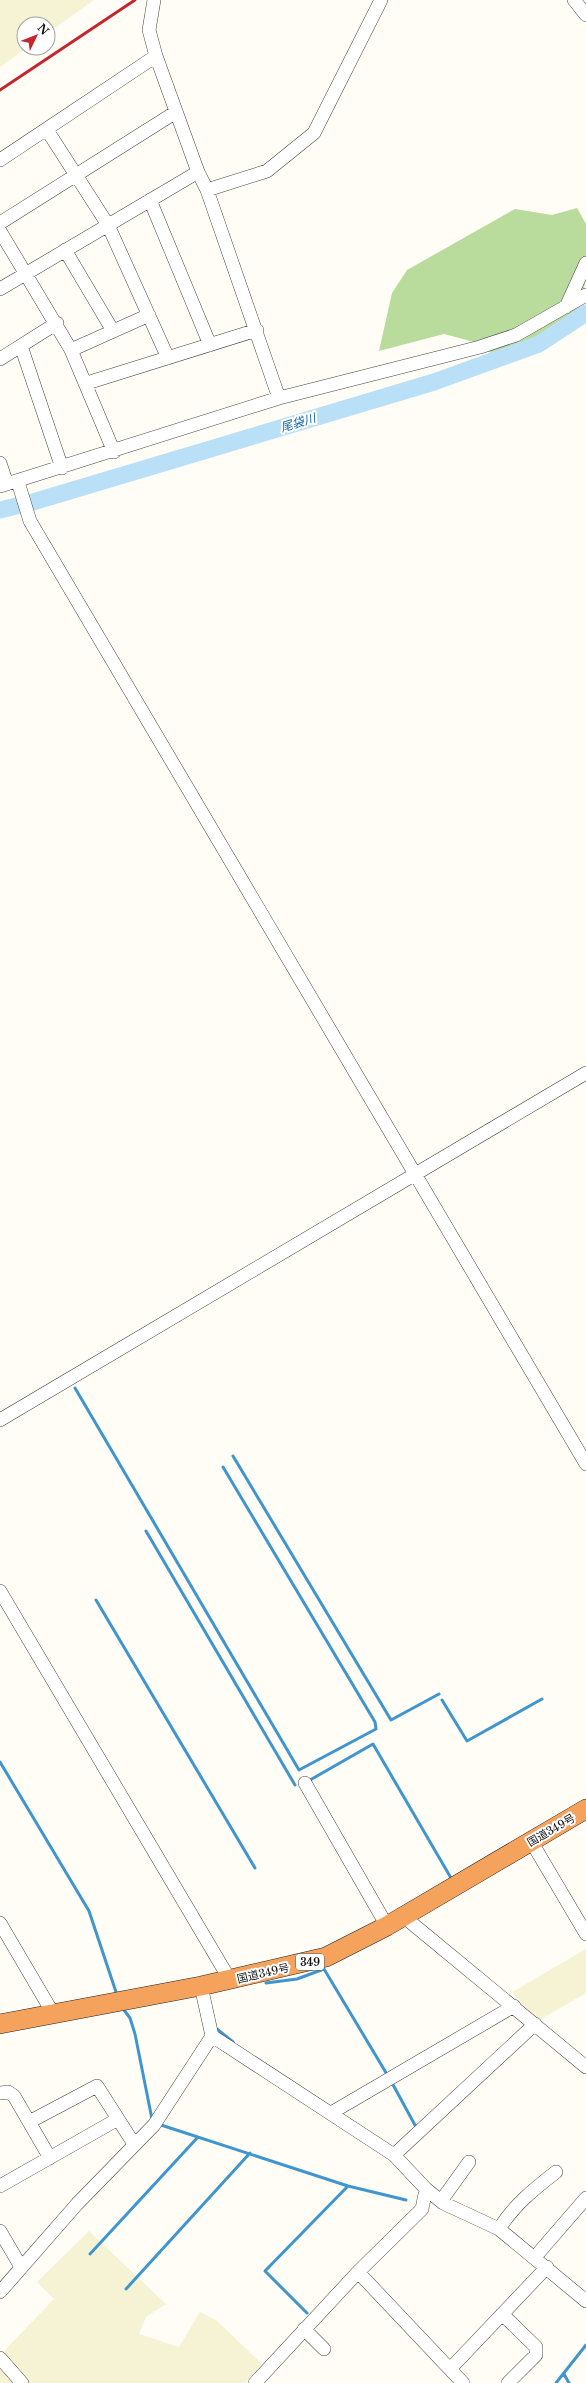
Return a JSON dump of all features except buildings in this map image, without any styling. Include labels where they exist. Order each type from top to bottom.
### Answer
[{"type":"highway","name":"国道349号","points":[[0,2024],[201,1986],[326,1957],[395,1921],[586,1809]]},
{"type":"street","points":[[154,0],[149,30],[156,56],[198,172],[207,190],[257,330],[279,398]]},
{"type":"street","points":[[207,190],[268,171],[314,133],[382,0]]},
{"type":"street","points":[[574,0],[586,15]]},
{"type":"street","points":[[0,160],[156,56]]},
{"type":"street","points":[[0,223],[176,112]]},
{"type":"street","points":[[47,130],[108,225],[168,358]]},
{"type":"street","points":[[0,289],[198,172]]},
{"type":"street","points":[[150,200],[210,345]]},
{"type":"street","points":[[0,231],[57,323],[71,350],[87,383],[114,452]]},
{"type":"street","points":[[65,250],[113,331]]},
{"type":"street","points":[[566,307],[586,263]]},
{"type":"street","points":[[12,486],[62,468],[279,398],[480,348],[516,335],[586,295]]},
{"type":"street","points":[[71,350],[149,315]]},
{"type":"street","points":[[0,359],[57,323]]},
{"type":"street","points":[[87,383],[257,330]]},
{"type":"street","points":[[21,346],[62,468]]},
{"type":"street","points":[[0,463],[28,514],[586,1464]]},
{"type":"street","points":[[0,1420],[586,1073]]},
{"type":"street","points":[[0,1591],[230,1980]]},
{"type":"street","points":[[305,1783],[395,1921],[514,2006],[586,2067]]},
{"type":"street","points":[[531,1841],[586,1934]]},
{"type":"street","points":[[0,1923],[54,2015]]},
{"type":"street","points":[[201,1986],[212,2036],[394,2155],[426,2189],[441,2201],[499,2229],[546,2266],[584,2293]]},
{"type":"street","points":[[331,2113],[514,2006]]},
{"type":"street","points":[[394,2155],[535,2024]]},
{"type":"street","points":[[0,2292],[21,2267],[134,2144],[154,2125],[212,2036]]},
{"type":"street","points":[[29,2122],[97,2086],[134,2144]]},
{"type":"street","points":[[0,2093],[8,2092],[14,2096],[50,2158]]},
{"type":"street","points":[[0,2186],[118,2119]]},
{"type":"street","points":[[441,2201],[469,2162]]},
{"type":"street","points":[[499,2229],[507,2216],[528,2193],[556,2172]]},
{"type":"street","points":[[255,2383],[358,2272],[422,2209],[426,2189]]},
{"type":"street","points":[[535,2257],[586,2198]]},
{"type":"street","points":[[0,2232],[21,2267]]},
{"type":"street","points":[[450,2369],[546,2266]]},
{"type":"street","points":[[358,2272],[463,2383]]},
{"type":"street","points":[[502,2314],[536,2347],[536,2355],[508,2383]]},
{"type":"street","points":[[304,2329],[324,2349]]},
{"type":"street","points":[[0,2358],[22,2383]]},
{"type":"shaded area","points":[[0,0],[94,0],[56,27],[56,16],[16,16],[16,56],[0,67]]},
{"type":"shaded area","points":[[586,1949],[586,1993],[538,2021],[512,1992]]},
{"type":"shaded area","points":[[89,2231],[166,2304],[146,2317],[139,2334],[179,2347],[200,2312],[216,2320],[262,2364],[245,2383],[27,2383],[1,2354],[54,2299],[37,2282]]},
{"type":"shaded area","points":[[0,2367],[15,2383],[0,2383]]},
{"type":"green space","points":[[577,208],[586,224],[586,279],[580,306],[563,331],[539,349],[518,360],[497,357],[474,342],[444,334],[379,351],[392,293],[407,270],[515,209],[552,215]]},
{"type":"waterway","name":"尾袋川","points":[[0,510],[33,502],[434,382],[539,344],[586,313]]},
{"type":"waterway","points":[[75,1388],[299,1770],[376,1729],[375,1722],[223,1467]]},
{"type":"waterway","points":[[233,1456],[391,1720],[439,1694]]},
{"type":"waterway","points":[[146,1531],[295,1785]]},
{"type":"waterway","points":[[96,1600],[255,1868]]},
{"type":"waterway","points":[[442,1700],[467,1741],[542,1699]]},
{"type":"waterway","points":[[310,1780],[373,1744],[451,1878]]},
{"type":"waterway","points":[[0,1762],[89,1911],[116,1992]]},
{"type":"waterway","points":[[266,1983],[297,1979],[324,1969],[388,2076]]},
{"type":"waterway","points":[[124,2010],[130,2018],[135,2034],[152,2119]]},
{"type":"waterway","points":[[217,2029],[233,2042]]},
{"type":"waterway","points":[[391,2081],[416,2127]]},
{"type":"waterway","points":[[161,2125],[348,2186],[406,2200]]},
{"type":"waterway","points":[[90,2254],[198,2137]]},
{"type":"waterway","points":[[126,2289],[250,2153]]},
{"type":"waterway","points":[[307,2313],[265,2271],[348,2186]]},
{"type":"waterway","points":[[556,2383],[586,2345]]},
{"type":"waterway","points":[[564,2374],[569,2383]]},
{"type":"railway","points":[[0,90],[135,0]]}]
